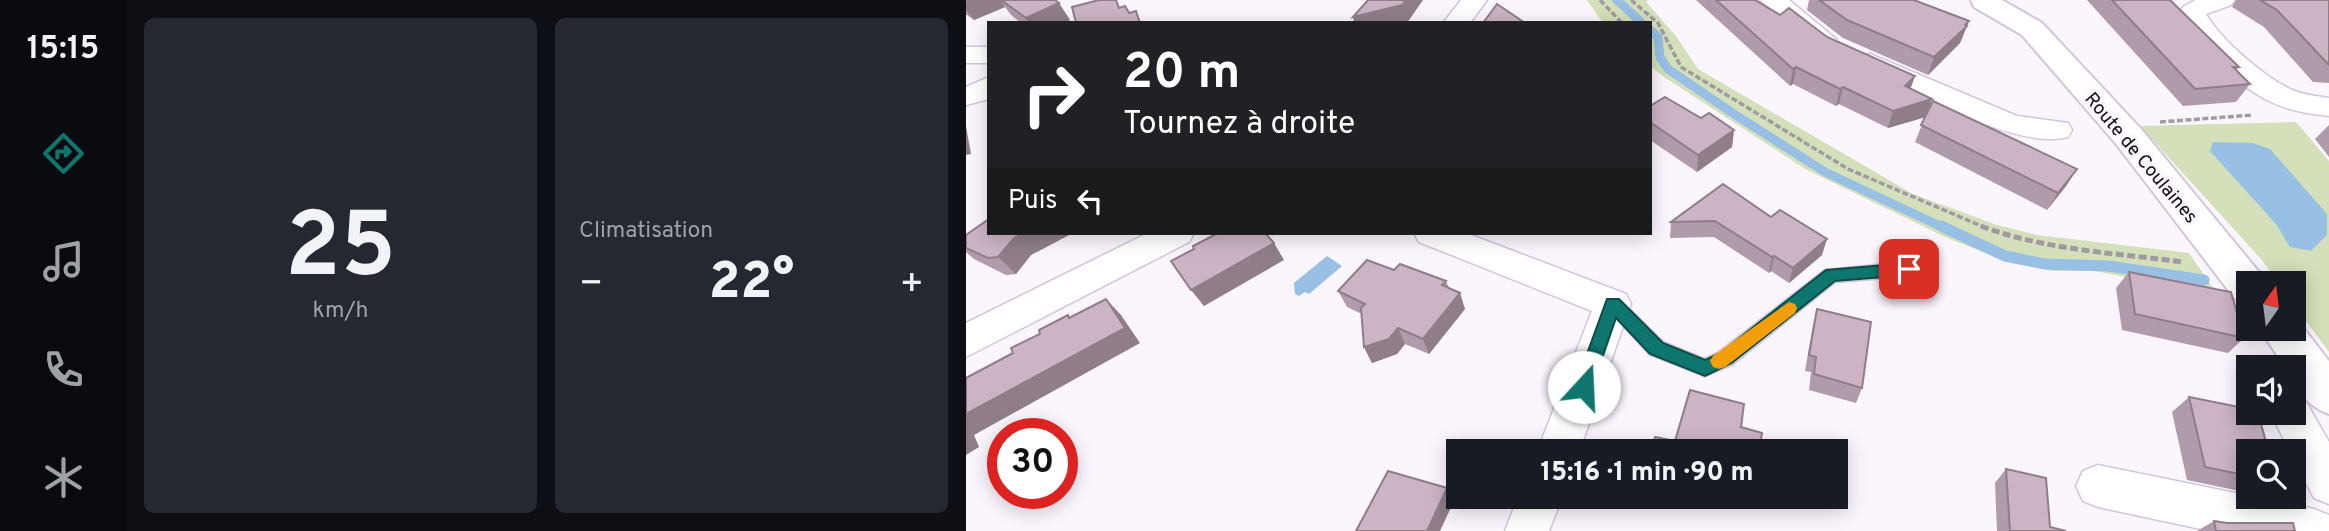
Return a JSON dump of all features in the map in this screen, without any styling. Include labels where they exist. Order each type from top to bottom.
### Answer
[{"type":"street","points":[[1458,21],[1474,0]]},
{"type":"street","points":[[1773,0],[1833,46],[2012,125],[2057,130]]},
{"type":"street","name":"Route de Coulaines","points":[[1983,0],[2030,10],[2236,272]]},
{"type":"street","points":[[2222,0],[2192,12],[2199,26],[2257,83],[2295,102],[2329,107]]},
{"type":"street","points":[[966,55],[987,55]]},
{"type":"street","points":[[966,96],[987,88]]},
{"type":"street","points":[[966,341],[1173,235]]},
{"type":"street","points":[[1436,235],[1613,304],[1563,439]]},
{"type":"street","points":[[2290,341],[2329,395]]},
{"type":"street","points":[[2298,425],[2329,482]]},
{"type":"street","points":[[2098,486],[2314,531]]},
{"type":"street","points":[[1527,531],[1535,509]]},
{"type":"lane","points":[[1613,304],[1656,348],[1705,368],[1726,358],[1831,275],[1909,269]]},
{"type":"path","points":[[1600,0],[1620,21]]},
{"type":"path","points":[[1631,0],[1658,23],[1681,67],[1848,169],[1942,211],[2007,236],[2066,247],[2192,263]]},
{"type":"path","points":[[2149,122],[2277,113],[2295,102]]},
{"type":"green space","points":[[1587,0],[1648,0],[1646,2],[1676,36],[1698,69],[1913,194],[1997,225],[2037,235],[2189,253],[2218,295],[2095,271],[2051,271],[1988,254],[1947,238],[1807,170],[1664,77],[1652,68],[1652,21],[1602,21]]},
{"type":"green space","points":[[2296,122],[2329,161],[2329,352],[2306,321],[2306,271],[2270,271],[2140,126]]},
{"type":"water","points":[[2213,142],[2253,143],[2270,149],[2327,214],[2327,235],[2311,251],[2290,247],[2276,224],[2210,151]]},
{"type":"water","points":[[1327,256],[1342,266],[1309,294],[1295,294],[1294,283]]},
{"type":"building","points":[[1001,0],[1055,0],[1059,3],[1026,18]]},
{"type":"building","points":[[1099,0],[1116,0],[1119,8],[1125,6],[1129,13],[1136,11],[1139,21],[1076,21],[1072,7]]},
{"type":"building","points":[[1368,0],[1406,0],[1402,5],[1353,17]]},
{"type":"building","points":[[1716,0],[1755,0],[1780,15],[1789,8],[1827,37],[1915,76],[1905,86],[1932,99],[1893,111],[1796,67],[1793,69]]},
{"type":"building","points":[[1819,0],[1914,0],[1969,21],[1934,57],[1847,20]]},
{"type":"building","points":[[2112,0],[2170,0],[2239,67],[2233,67],[2250,84],[2195,89]]},
{"type":"building","points":[[2260,0],[2329,0],[2329,65],[2277,10]]},
{"type":"building","points":[[1497,4],[1522,21],[1484,21]]},
{"type":"building","points":[[1665,97],[1701,118],[1709,113],[1734,130],[1698,155],[1652,123],[1652,105]]},
{"type":"building","points":[[1933,101],[2077,169],[2058,193],[1921,125]]},
{"type":"building","points":[[1723,184],[1771,217],[1780,210],[1827,239],[1793,268],[1715,221],[1671,222]]},
{"type":"building","points":[[987,220],[987,235],[1021,235],[1014,238],[998,257],[988,258],[966,248],[966,235]]},
{"type":"building","points":[[1214,235],[1267,235],[1274,243],[1191,290],[1171,261],[1194,249],[1193,246]]},
{"type":"building","points":[[1367,260],[1394,270],[1400,264],[1446,281],[1442,285],[1460,293],[1423,339],[1398,328],[1389,339],[1364,347],[1361,308],[1365,304],[1338,291]]},
{"type":"building","points":[[2129,272],[2231,292],[2236,310],[2236,336],[2135,314]]},
{"type":"building","points":[[1106,299],[1125,328],[966,414],[966,378],[1013,353],[1011,348],[1040,334],[1039,330]]},
{"type":"building","points":[[1817,309],[1871,322],[1862,388],[1814,374],[1816,357],[1809,355]]},
{"type":"building","points":[[1690,390],[1744,404],[1741,427],[1762,433],[1761,439],[1676,439]]},
{"type":"building","points":[[2189,397],[2236,406],[2236,425],[2261,425],[2265,439],[2236,439],[2236,473],[2205,467]]},
{"type":"building","points":[[2006,469],[2046,478],[2050,527],[2066,531],[2010,531]]},
{"type":"building","points":[[1388,471],[1446,488],[1427,531],[1356,531]]},
{"type":"building","points":[[2214,521],[2293,523],[2295,531],[2216,531]]},
{"type":"waterway","points":[[1617,0],[1640,21]]},
{"type":"waterway","points":[[1652,32],[1658,37],[1660,57],[1668,69],[1734,114],[1825,172],[1944,228]]},
{"type":"waterway","points":[[1941,226],[2005,256],[2045,264],[2108,266],[2204,280]]},
{"type":"slow traffic","points":[[1719,361],[1789,308]]},
{"type":"route","points":[[1584,387],[1613,304],[1656,348],[1705,368],[1726,358],[1831,275],[1909,269]]}]
